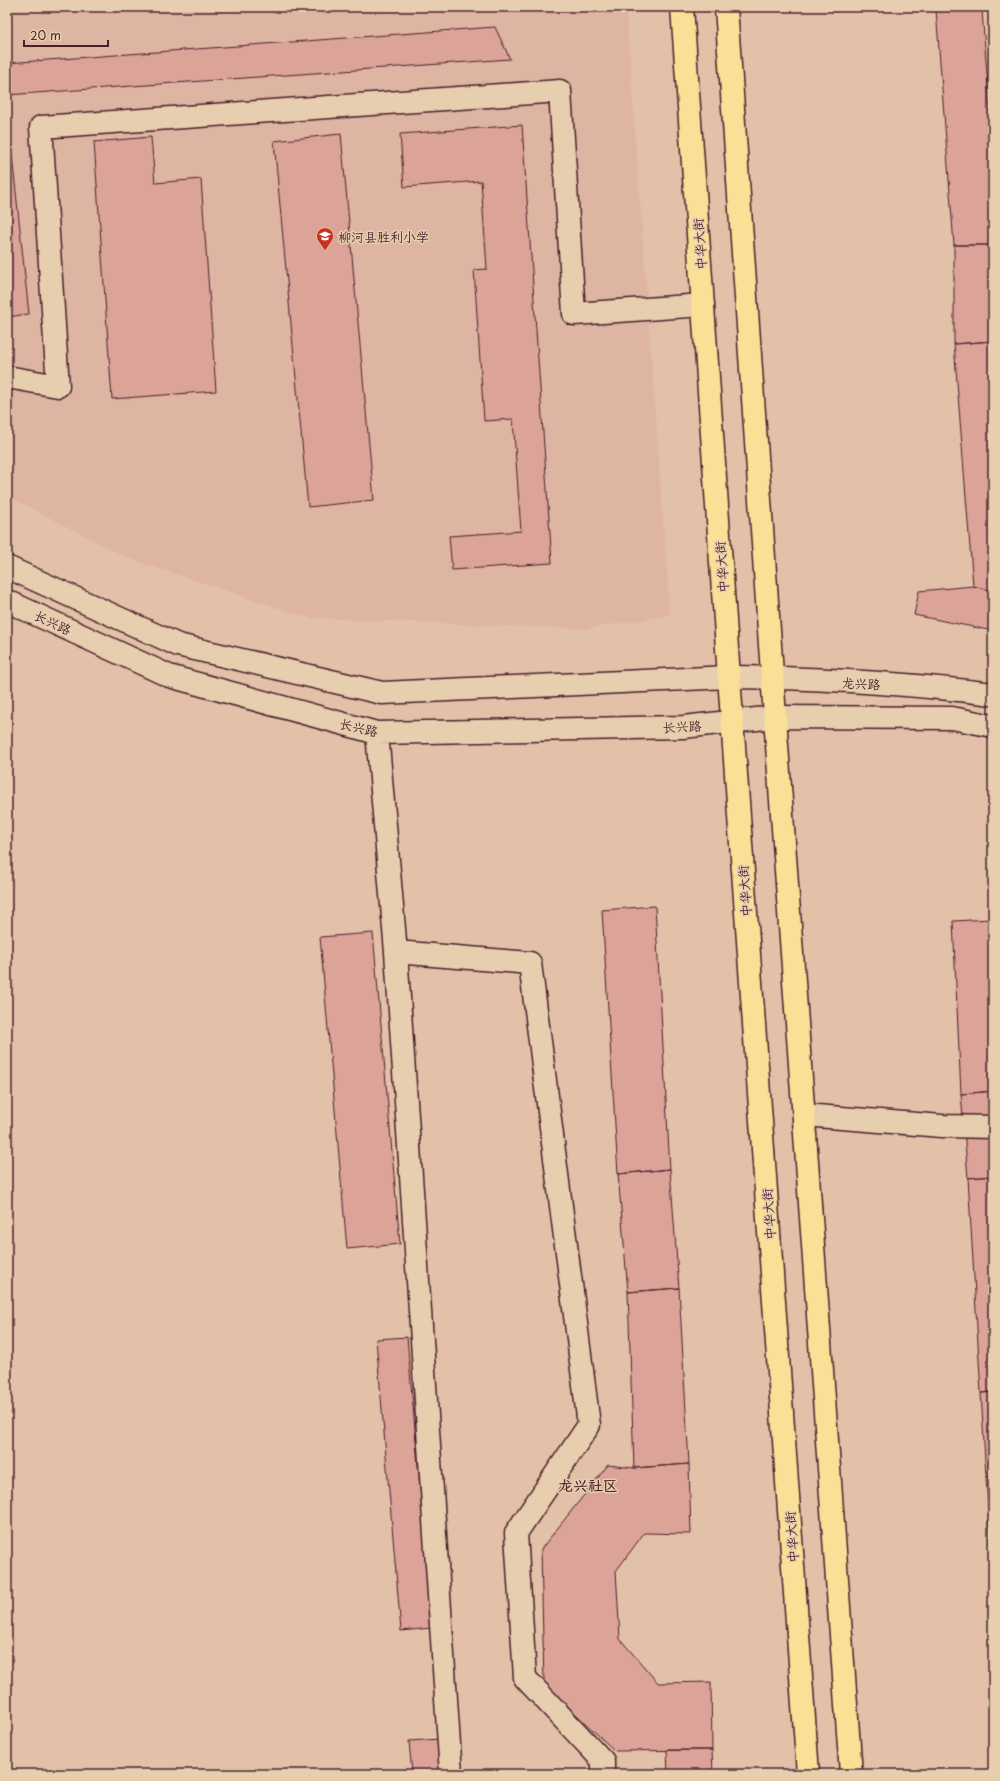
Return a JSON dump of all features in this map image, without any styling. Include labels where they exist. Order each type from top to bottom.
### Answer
[{"type":"main road","name":"中华大街","points":[[682,7],[808,1774]]},
{"type":"main road","points":[[726,7],[772,678],[851,1774]]},
{"type":"street","points":[[7,377],[58,386],[41,127],[560,91],[574,314],[703,305]]},
{"type":"street","points":[[7,567],[178,645],[382,693],[729,677]]},
{"type":"street","name":"长兴路","points":[[7,601],[170,676],[377,733],[683,727],[732,722]]},
{"type":"street","name":"龙兴路","points":[[729,677],[944,688],[993,694]]},
{"type":"street","points":[[732,722],[775,717],[952,718],[993,726]]},
{"type":"street","points":[[377,733],[396,952],[451,1774]]},
{"type":"street","points":[[396,952],[530,963],[589,1425],[516,1533],[525,1678],[603,1761],[603,1774]]},
{"type":"street","points":[[804,1115],[942,1126],[993,1127]]},
{"type":"shaded area","name":"柳河县胜利小学","points":[[7,7],[626,7],[670,615],[587,629],[309,618],[130,559],[7,496]]},
{"type":"building","points":[[936,7],[982,7],[982,11],[936,10]]},
{"type":"building","points":[[936,10],[982,11],[993,148],[993,245],[954,245]]},
{"type":"building","points":[[495,27],[510,59],[7,95],[7,63]]},
{"type":"building","points":[[522,125],[552,563],[452,570],[449,536],[521,531],[513,419],[484,421],[474,270],[487,269],[481,181],[404,187],[400,134]]},
{"type":"building","points":[[341,134],[374,500],[308,507],[274,141]]},
{"type":"building","points":[[7,136],[10,136],[29,314],[7,317]]},
{"type":"building","points":[[151,137],[155,183],[201,179],[216,391],[112,399],[94,142]]},
{"type":"building","points":[[954,245],[993,245],[993,341],[954,344]]},
{"type":"building","points":[[993,341],[993,591],[973,586],[954,344]]},
{"type":"building","points":[[973,586],[993,591],[993,631],[914,615],[919,591]]},
{"type":"building","points":[[655,906],[670,1169],[618,1174],[602,910]]},
{"type":"building","points":[[991,919],[993,957],[993,1091],[961,1094],[953,921]]},
{"type":"building","points":[[373,933],[400,1244],[347,1249],[320,937]]},
{"type":"building","points":[[993,1091],[993,1176],[968,1178],[961,1094]]},
{"type":"building","points":[[670,1169],[679,1288],[628,1292],[618,1174]]},
{"type":"building","points":[[993,1176],[993,1392],[981,1393],[968,1178]]},
{"type":"building","points":[[679,1288],[689,1464],[634,1468],[628,1292]]},
{"type":"building","points":[[407,1337],[432,1628],[401,1631],[376,1339]]},
{"type":"building","points":[[993,1392],[993,1476],[986,1477],[981,1393]]},
{"type":"building","points":[[689,1464],[691,1534],[644,1533],[616,1571],[620,1639],[658,1683],[711,1682],[712,1750],[615,1751],[544,1684],[541,1549],[608,1465],[634,1468]]},
{"type":"building","points":[[993,1476],[993,1583],[986,1477]]},
{"type":"building","points":[[440,1739],[443,1774],[412,1774],[409,1741]]},
{"type":"building","points":[[667,1750],[712,1750],[713,1774],[668,1774]]},
{"type":"place","name":"柳河县胜利小学","points":[[325,251]]},
{"type":"district","name":"龙兴社区","points":[[588,1484]]}]
